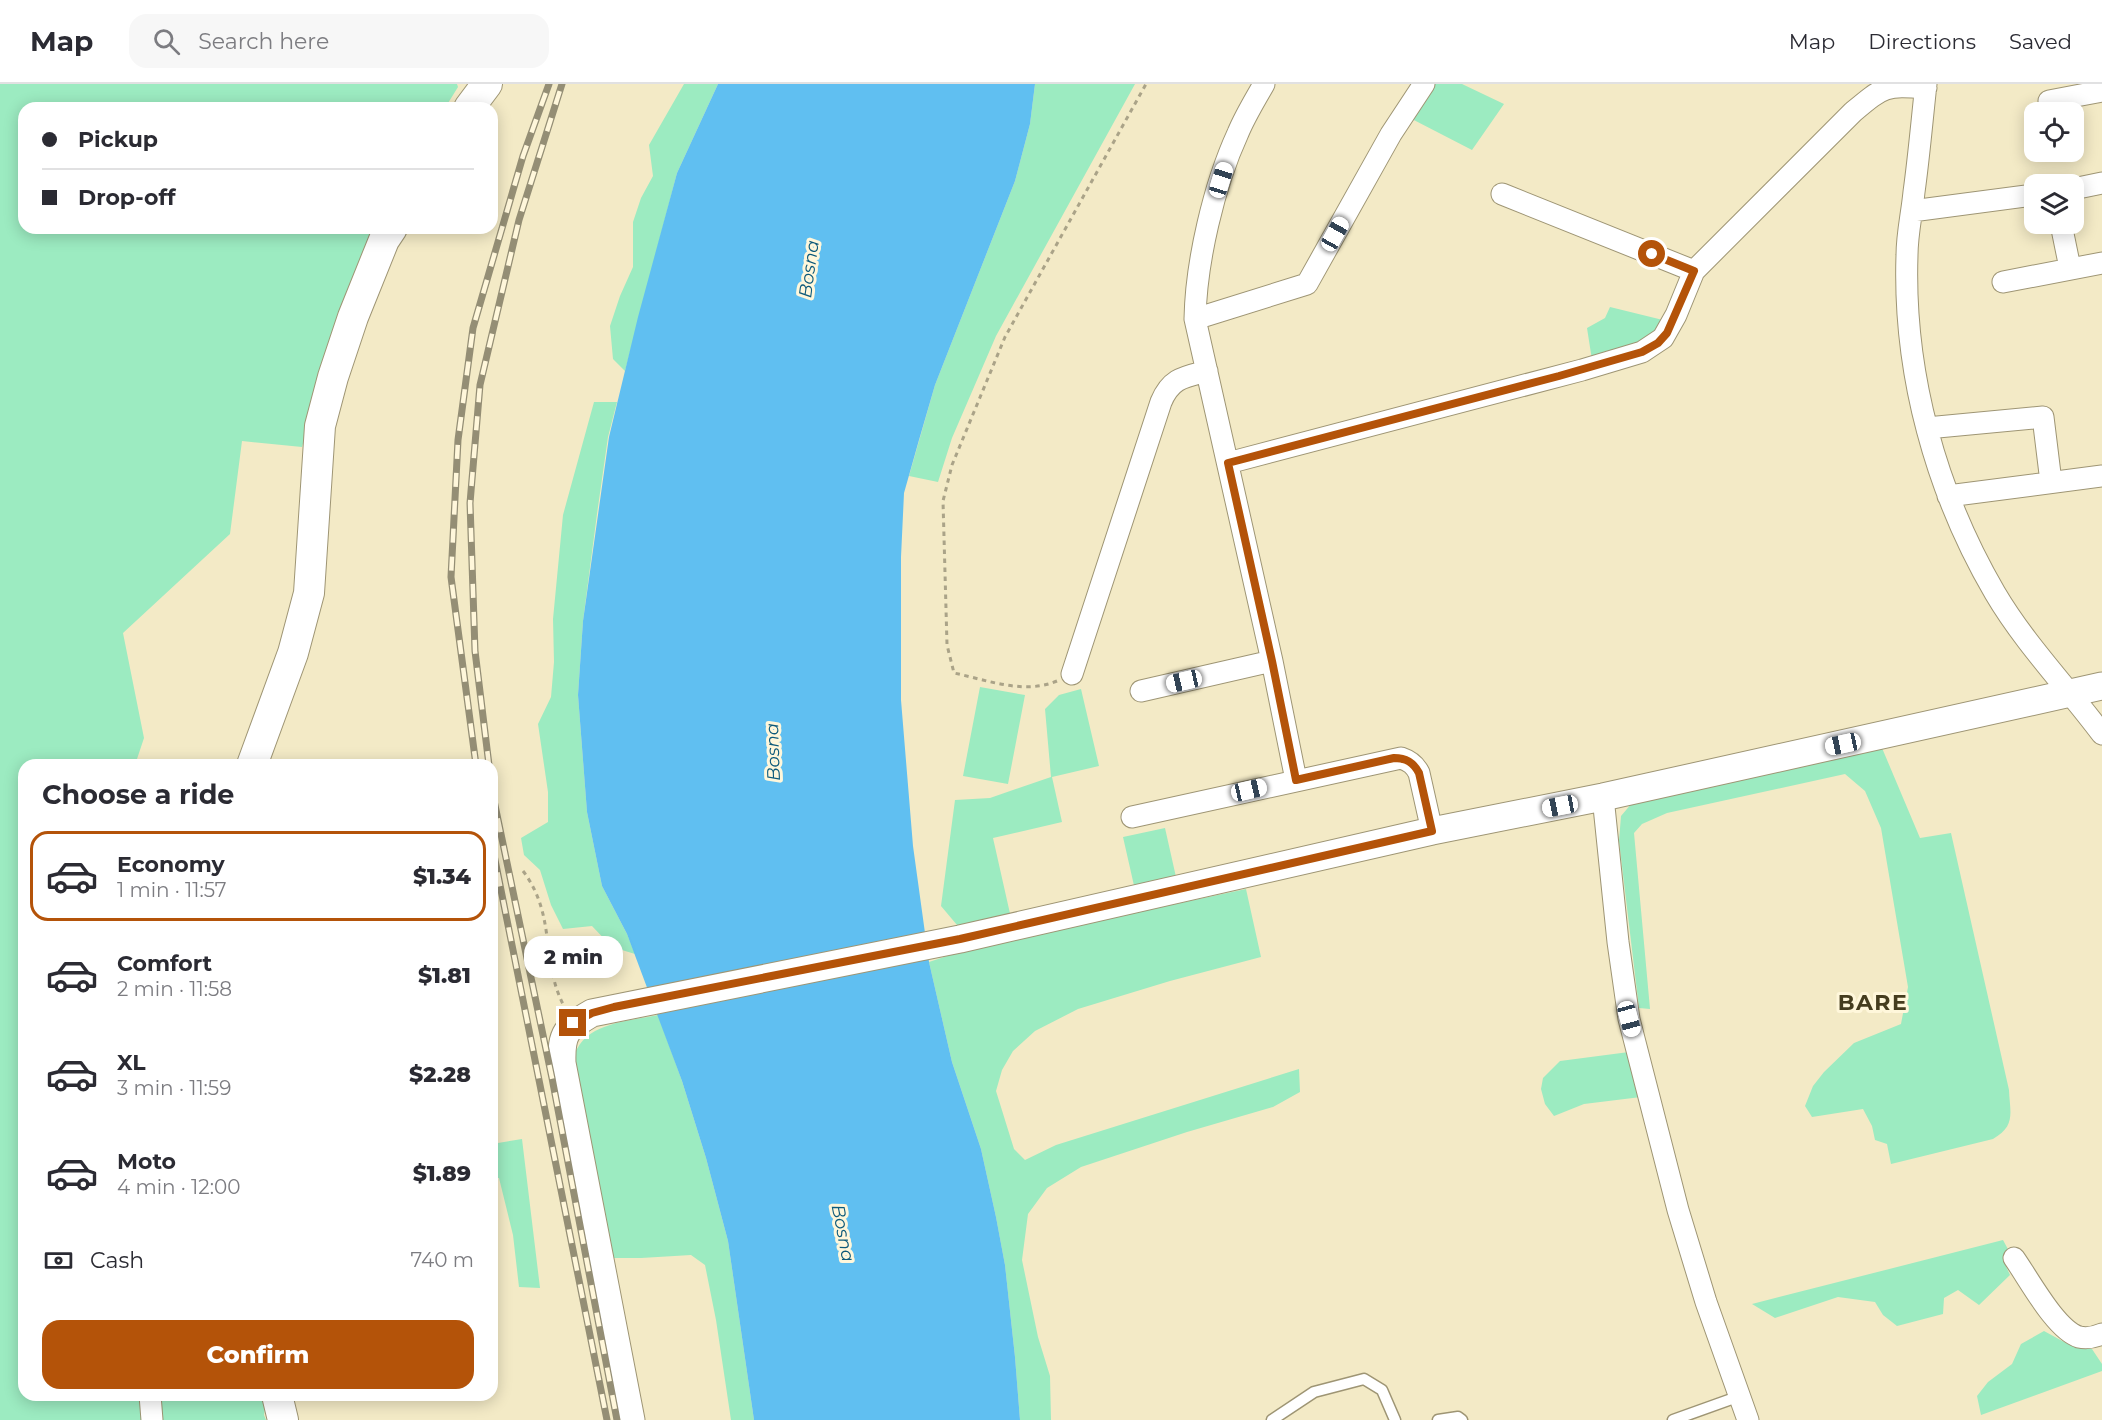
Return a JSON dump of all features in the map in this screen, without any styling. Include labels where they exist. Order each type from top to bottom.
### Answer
[{"type":"main road","points":[[474,102],[487,84]]},
{"type":"main road","points":[[254,759],[293,653],[309,592],[320,426],[333,376],[353,317],[388,234]]},
{"type":"main road","points":[[278,1401],[283,1420]]},
{"type":"street","points":[[1264,84],[1237,133],[1212,211],[1195,295],[1195,320],[1272,661],[1296,780]]},
{"type":"street","points":[[1195,320],[1307,284],[1391,134],[1424,84]]},
{"type":"street","points":[[1228,463],[1642,352],[1658,343],[1667,333],[1694,271],[1853,112],[1875,94],[1890,87],[1926,86],[1907,255],[1908,313],[1914,373],[1931,447],[1965,538],[1996,595],[2102,734]]},
{"type":"street","points":[[2049,101],[2102,91]]},
{"type":"street","points":[[2084,187],[2102,183]]},
{"type":"street","points":[[1502,194],[1694,271]]},
{"type":"street","points":[[1912,211],[2024,196]]},
{"type":"street","points":[[2063,234],[2070,268]]},
{"type":"street","points":[[2003,282],[2102,263]]},
{"type":"street","points":[[1072,674],[1161,402],[1175,381],[1207,371]]},
{"type":"street","points":[[1927,428],[2043,417],[2051,482]]},
{"type":"street","points":[[1948,496],[2102,476]]},
{"type":"street","points":[[1140,691],[1272,661]]},
{"type":"street","points":[[631,1420],[562,1064],[561,1041],[573,1023],[592,1013],[960,939],[1432,831],[1603,797],[2102,686]]},
{"type":"street","points":[[1132,816],[1394,758],[1409,760],[1419,773],[1432,831]]},
{"type":"street","points":[[1603,797],[1618,942],[1629,1019],[1678,1210],[1706,1302],[1748,1420]]},
{"type":"street","points":[[2014,1258],[2055,1317],[2068,1331],[2080,1337],[2093,1338],[2102,1334]]},
{"type":"street","points":[[150,1401],[152,1420]]},
{"type":"lane","points":[[1272,1420],[1314,1392],[1364,1379],[1382,1390],[1395,1420]]},
{"type":"lane","points":[[1673,1420],[1740,1396]]},
{"type":"lane","points":[[1438,1420],[1458,1417],[1462,1420]]},
{"type":"path","points":[[1072,674],[1048,685],[1022,688],[954,673],[947,645],[943,501],[952,465],[1005,337],[1146,84]]},
{"type":"path","points":[[523,871],[534,885],[542,905],[552,972],[562,1002],[573,1023]]},
{"type":"green space","points":[[0,84],[457,84],[458,87],[449,102],[18,102],[18,234],[375,234],[327,363],[302,447],[242,441],[230,534],[123,633],[144,738],[137,759],[18,759],[18,1401],[266,1401],[264,1415],[266,1420],[0,1420]]},
{"type":"green space","points":[[684,84],[718,84],[677,173],[625,371],[613,359],[610,326],[633,267],[633,222],[641,198],[653,176],[649,145]]},
{"type":"green space","points":[[1035,84],[1135,84],[996,336],[952,438],[938,482],[909,476],[935,385],[1015,181],[1030,124]]},
{"type":"green space","points":[[1432,84],[1462,84],[1504,104],[1472,150],[1408,117]]},
{"type":"green space","points":[[1610,307],[1667,321],[1651,338],[1592,360],[1587,328],[1605,318]]},
{"type":"green space","points":[[594,402],[617,402],[608,437],[597,514],[583,621],[578,695],[587,812],[602,886],[635,954],[612,947],[592,926],[563,929],[551,905],[540,870],[524,855],[521,838],[548,822],[548,792],[538,724],[551,697],[554,662],[553,619],[563,515]]},
{"type":"green space","points":[[980,687],[1025,695],[1008,784],[963,776]]},
{"type":"green space","points":[[1081,689],[1099,766],[1052,777],[1062,822],[993,838],[1011,918],[957,925],[941,906],[955,800],[990,798],[1051,777],[1045,709],[1059,695]]},
{"type":"green space","points":[[1882,748],[1920,838],[1951,833],[2009,1090],[2010,1112],[2005,1129],[1993,1139],[1891,1164],[1887,1144],[1875,1140],[1872,1126],[1863,1109],[1812,1117],[1805,1106],[1813,1086],[1854,1043],[1901,1024],[1908,987],[1881,828],[1865,791],[1845,774],[1667,813],[1642,824],[1634,833],[1650,1009],[1639,1008],[1619,841],[1621,816],[1632,803]]},
{"type":"green space","points":[[1165,828],[1176,877],[1135,890],[1123,837]]},
{"type":"green space","points":[[1246,889],[1261,957],[1078,1009],[1035,1031],[1013,1051],[1002,1070],[996,1091],[1014,1149],[1025,1160],[1056,1145],[1299,1069],[1300,1092],[1273,1107],[1081,1167],[1047,1188],[1028,1214],[1022,1260],[1038,1337],[1050,1376],[1051,1420],[1020,1420],[1005,1265],[996,1217],[981,1149],[952,1062],[929,962],[974,947]]},
{"type":"green space","points":[[658,1015],[706,1158],[728,1241],[754,1420],[731,1420],[705,1265],[691,1255],[612,1258],[572,1073],[574,1058],[583,1040],[592,1033],[624,1021]]},
{"type":"green space","points":[[1629,1052],[1641,1097],[1584,1104],[1554,1116],[1545,1104],[1541,1089],[1543,1078],[1560,1061]]},
{"type":"green space","points":[[522,1139],[540,1288],[519,1287],[513,1235],[498,1178],[498,1143]]},
{"type":"green space","points":[[2003,1240],[2010,1253],[2003,1260],[2010,1275],[1979,1305],[1958,1290],[1944,1298],[1943,1314],[1897,1326],[1883,1315],[1875,1302],[1838,1297],[1775,1318],[1752,1304]]},
{"type":"green space","points":[[2044,1331],[2066,1343],[2092,1349],[2102,1364],[2102,1371],[1981,1415],[1977,1396],[1988,1382],[2012,1364],[2021,1344]]},
{"type":"water","name":"Bosna","points":[[718,84],[1035,84],[1030,124],[1015,181],[935,385],[919,440],[904,493],[901,557],[901,700],[913,846],[929,962],[952,1062],[981,1149],[1005,1265],[1020,1420],[754,1420],[728,1241],[706,1158],[682,1081],[627,934],[602,886],[587,812],[578,695],[583,621],[609,437],[638,317],[677,173]]},
{"type":"railway","points":[[475,759],[451,577],[458,440],[473,328],[523,156],[549,84]]},
{"type":"railway","points":[[488,759],[475,651],[470,503],[480,385],[519,220],[562,84]]},
{"type":"railway","points":[[498,820],[552,1078],[617,1420]]},
{"type":"railway","points":[[498,875],[607,1420]]},
{"type":"district","name":"BARE","points":[[1873,1002]]},
{"type":"route","points":[[573,1023],[592,1013],[614,1007],[960,939],[1432,831],[1419,773],[1409,760],[1394,758],[1296,780],[1228,463],[1642,352],[1658,343],[1667,333],[1694,271],[1652,254]]}]
